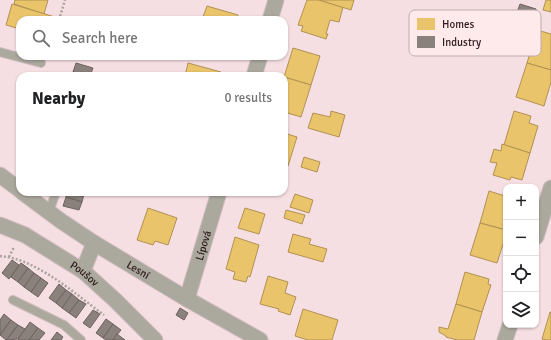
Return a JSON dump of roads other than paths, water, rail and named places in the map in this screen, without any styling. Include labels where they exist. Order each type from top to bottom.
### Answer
[{"type":"street","points":[[271,16],[276,0]]},
{"type":"street","points":[[255,72],[259,60]]},
{"type":"street","points":[[0,175],[16,187]]},
{"type":"street","points":[[539,227],[551,188]]},
{"type":"street","name":"Lesní","points":[[27,196],[94,243],[187,299],[260,340]]},
{"type":"street","name":"Lípová","points":[[187,299],[218,196]]},
{"type":"street","name":"Poušov","points":[[0,225],[25,234],[83,271],[115,300],[154,340]]},
{"type":"street","points":[[83,271],[94,243]]},
{"type":"street","points":[[505,340],[509,328]]},
{"type":"lane","points":[[0,52],[16,56]]},
{"type":"lane","points":[[33,60],[41,62]]},
{"type":"lane","points":[[49,212],[55,196]]},
{"type":"lane","points":[[13,300],[64,325],[81,340]]}]
